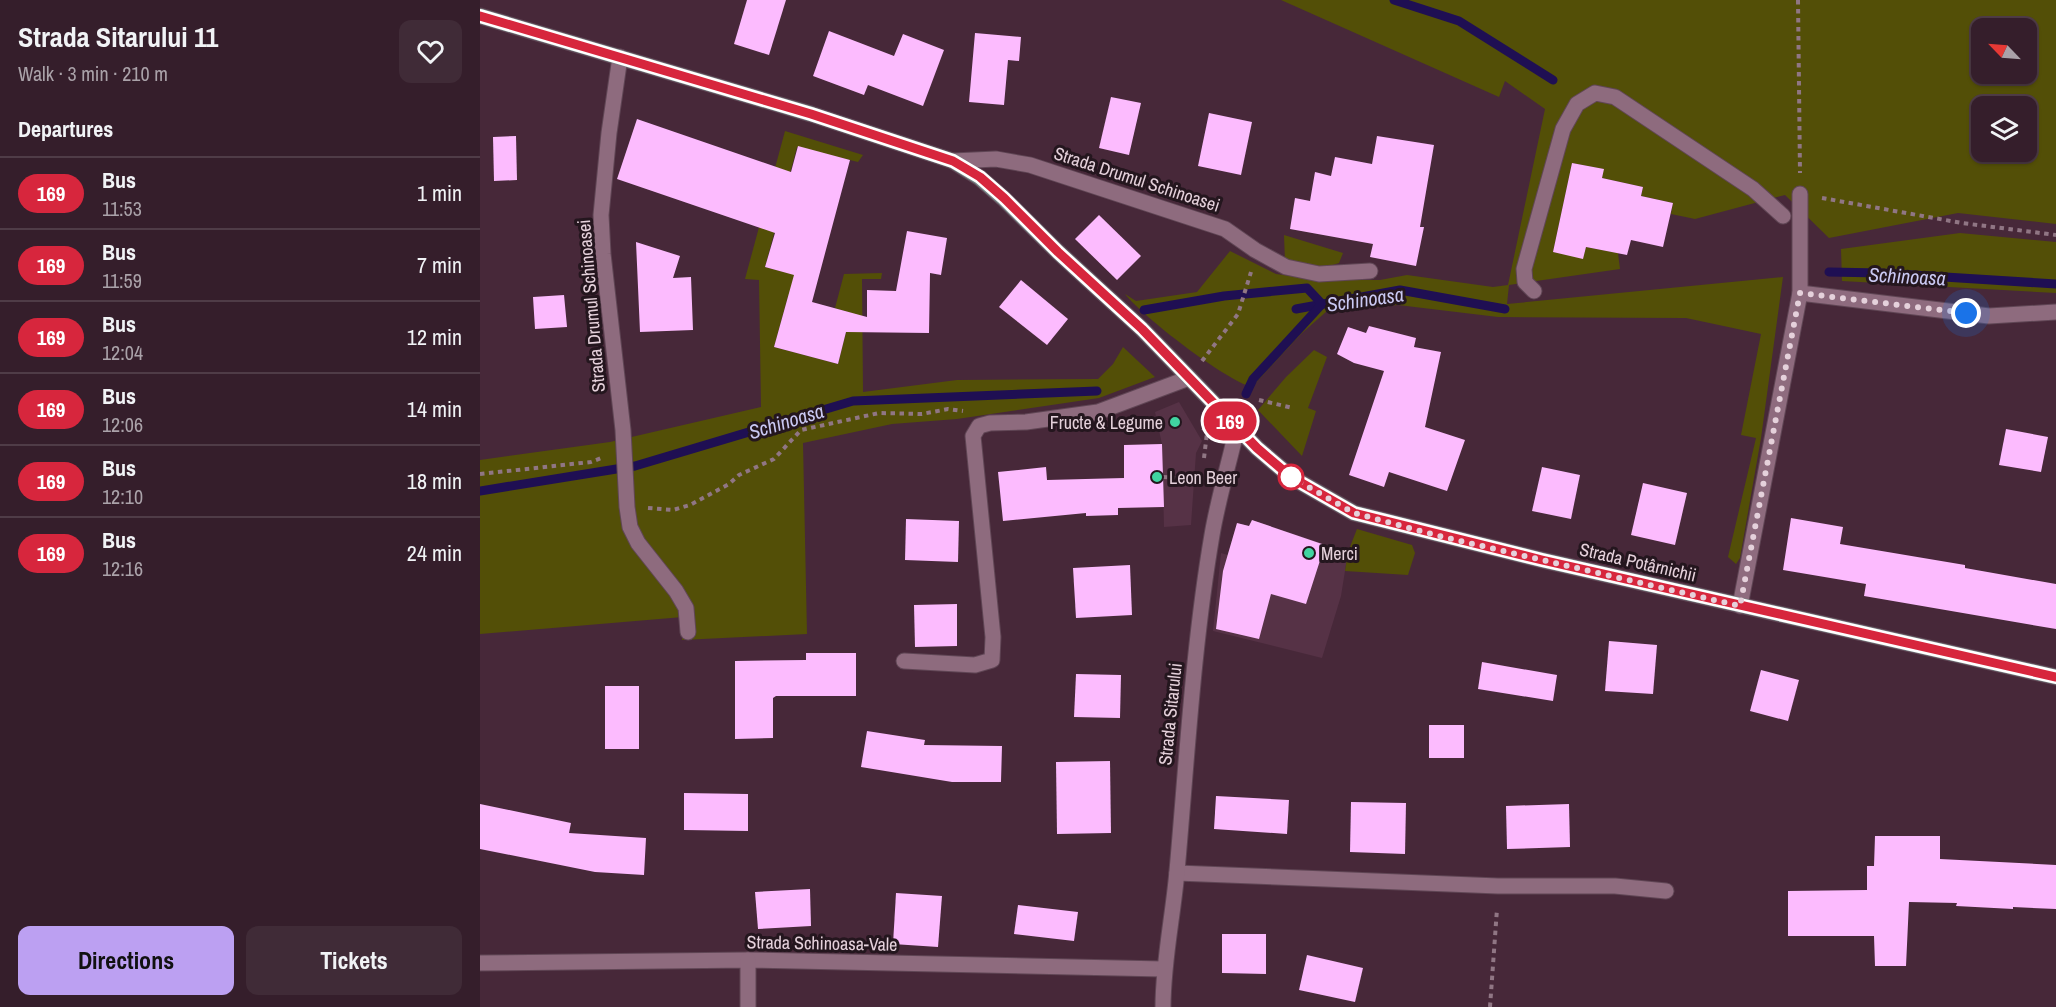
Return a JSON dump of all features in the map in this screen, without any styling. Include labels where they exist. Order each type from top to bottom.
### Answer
[{"type":"street","name":"Strada Drumul Schinoasei","points":[[480,16],[811,114],[953,161],[980,177],[1004,198],[1058,252],[1142,329],[1237,429]]},
{"type":"street","name":"Strada Drumul Schinoasei","points":[[620,57],[609,133],[601,215],[624,454],[625,486],[630,527],[648,559],[676,591],[686,608],[688,632]]},
{"type":"street","points":[[1534,291],[1526,282],[1524,270],[1563,129],[1577,104],[1595,93],[1615,97],[1753,189],[1783,216]]},
{"type":"street","name":"Strada Drumul Schinoasei","points":[[953,161],[996,159],[1030,165],[1225,229],[1255,250],[1286,267],[1319,274],[1370,271]]},
{"type":"street","points":[[1740,606],[1800,293],[1800,194]]},
{"type":"street","points":[[1800,293],[1989,316],[2056,312]]},
{"type":"street","points":[[904,661],[975,665],[992,660],[993,637],[973,436],[979,426],[1098,412],[1188,378]]},
{"type":"street","name":"Strada Potârnichii","points":[[1237,429],[1291,477],[1354,513],[1450,539],[2056,677]]},
{"type":"street","name":"Strada Sitarului","points":[[1163,1007],[1163,969],[1177,873],[1187,725],[1202,596],[1212,532],[1237,429]]},
{"type":"street","points":[[1177,873],[1498,886],[1615,886],[1666,891]]},
{"type":"street","points":[[748,960],[748,1007]]},
{"type":"street","name":"Strada Schinoasa-Vale","points":[[480,963],[748,960],[1163,969]]},
{"type":"path","points":[[1798,0],[1800,194],[1962,223],[2056,235]]},
{"type":"path","points":[[1188,378],[1238,314],[1249,282]]},
{"type":"path","points":[[1259,400],[1293,408]]},
{"type":"path","points":[[625,486],[640,505],[649,509],[673,510],[690,505],[729,484],[739,475],[774,459],[801,430],[867,414],[922,414],[948,409],[960,409],[979,426]]},
{"type":"path","points":[[1202,425],[1207,433],[1202,480]]},
{"type":"path","points":[[480,474],[591,462],[624,454]]},
{"type":"path","points":[[1163,477],[1224,484]]},
{"type":"path","points":[[1490,1007],[1498,886]]},
{"type":"shaded area","points":[[1281,0],[2056,0],[2056,224],[1958,213],[1829,238],[1785,195],[1695,219],[1671,214],[1673,203],[1641,196],[1643,187],[1602,178],[1603,169],[1572,163],[1553,252],[1583,258],[1586,247],[1618,253],[1620,269],[1509,285],[1507,304],[1783,277],[1761,438],[1740,558],[1736,564],[1728,557],[1756,438],[1741,435],[1761,334],[1686,318],[1498,317],[1398,305],[1327,311],[1301,334],[1252,387],[1205,361],[1149,317],[1125,294],[1136,301],[1197,292],[1230,251],[1276,274],[1321,280],[1380,280],[1407,275],[1493,287],[1508,285],[1545,109],[1505,81],[1499,97]]},
{"type":"shaded area","points":[[785,131],[863,155],[858,162],[797,147],[765,267],[811,279],[788,296],[774,347],[838,364],[851,313],[835,308],[844,274],[882,273],[881,279],[862,279],[863,392],[957,380],[1098,379],[1113,364],[1123,347],[1155,377],[1099,398],[957,419],[892,424],[803,443],[807,634],[682,640],[683,617],[480,634],[480,460],[610,442],[761,407],[759,280],[745,279]]},
{"type":"shaded area","points":[[1960,233],[2056,242],[2056,293],[1842,281],[1841,249]]},
{"type":"shaded area","points":[[1284,235],[1343,253],[1339,263],[1326,267],[1285,261]]},
{"type":"shaded area","points":[[1314,350],[1327,357],[1308,408],[1316,411],[1302,456],[1258,410],[1286,377]]},
{"type":"shaded area","points":[[1179,402],[1202,441],[1196,453],[1191,525],[1164,527],[1162,444],[1155,412]]},
{"type":"shaded area","points":[[1252,520],[1348,552],[1341,596],[1322,658],[1213,631],[1221,553],[1228,555],[1237,523],[1249,526]]},
{"type":"shaded area","points":[[1357,529],[1412,545],[1415,553],[1408,575],[1345,571],[1348,552]]},
{"type":"building","points":[[747,0],[786,0],[769,55],[734,44]]},
{"type":"building","points":[[829,31],[894,56],[903,34],[944,50],[923,106],[868,85],[864,95],[813,76]]},
{"type":"building","points":[[975,33],[1021,37],[1019,61],[1008,60],[1004,105],[969,102]]},
{"type":"building","points":[[1111,97],[1141,103],[1129,155],[1099,148]]},
{"type":"building","points":[[1209,113],[1252,122],[1241,175],[1198,166]]},
{"type":"building","points":[[637,119],[791,172],[798,146],[850,160],[812,302],[867,317],[867,290],[896,291],[907,231],[947,238],[941,275],[930,273],[929,333],[846,332],[838,364],[774,347],[794,275],[765,267],[775,233],[617,179]]},
{"type":"building","points":[[516,136],[517,180],[494,181],[493,137]]},
{"type":"building","points":[[1377,136],[1434,145],[1420,227],[1424,227],[1416,266],[1370,257],[1373,244],[1290,229],[1295,198],[1310,201],[1315,172],[1331,176],[1335,157],[1372,164]]},
{"type":"building","points":[[1572,163],[1604,169],[1602,178],[1643,187],[1641,196],[1673,203],[1663,247],[1631,240],[1627,255],[1586,247],[1583,259],[1553,252]]},
{"type":"building","points":[[1099,215],[1141,256],[1117,280],[1075,239]]},
{"type":"building","points":[[636,242],[680,256],[673,278],[691,277],[693,330],[640,332]]},
{"type":"building","points":[[1021,280],[1068,319],[1047,345],[999,307]]},
{"type":"building","points":[[564,295],[567,327],[535,329],[533,297]]},
{"type":"building","points":[[1369,326],[1416,338],[1414,347],[1441,352],[1425,427],[1465,440],[1447,491],[1389,472],[1384,487],[1349,475],[1384,371],[1354,363],[1337,354],[1348,327],[1366,333]]},
{"type":"building","points":[[2006,429],[2048,437],[2041,472],[1999,465]]},
{"type":"building","points":[[1162,444],[1164,507],[1118,508],[1118,515],[1086,516],[1086,513],[1003,521],[998,472],[1046,467],[1047,480],[1124,478],[1124,445]]},
{"type":"building","points":[[1542,467],[1580,475],[1571,519],[1532,511]]},
{"type":"building","points":[[1643,483],[1687,493],[1675,545],[1631,535]]},
{"type":"building","points":[[1791,518],[1843,527],[1840,544],[1965,565],[1965,568],[2056,584],[2056,629],[1864,596],[1866,584],[1783,570]]},
{"type":"building","points":[[906,519],[959,521],[958,562],[905,560]]},
{"type":"building","points":[[1252,520],[1325,545],[1306,604],[1271,594],[1259,639],[1216,629],[1223,571],[1237,523],[1249,526]]},
{"type":"building","points":[[1130,565],[1132,615],[1076,618],[1073,568]]},
{"type":"building","points":[[957,604],[957,646],[915,647],[914,605]]},
{"type":"building","points":[[1609,641],[1657,645],[1653,694],[1605,691]]},
{"type":"building","points":[[806,653],[856,653],[856,696],[776,696],[773,698],[773,738],[735,739],[735,661],[806,660]]},
{"type":"building","points":[[1482,662],[1557,675],[1553,701],[1478,689]]},
{"type":"building","points":[[1761,670],[1799,680],[1788,721],[1750,711]]},
{"type":"building","points":[[1076,674],[1121,675],[1120,718],[1074,717]]},
{"type":"building","points":[[605,686],[639,686],[639,749],[605,749]]},
{"type":"building","points":[[1429,725],[1464,725],[1464,758],[1429,758]]},
{"type":"building","points":[[867,731],[925,740],[924,745],[1002,746],[1001,782],[952,782],[861,767]]},
{"type":"building","points":[[1110,761],[1111,833],[1057,834],[1056,762]]},
{"type":"building","points":[[684,793],[748,794],[748,831],[684,830]]},
{"type":"building","points":[[1216,796],[1289,800],[1287,834],[1214,829]]},
{"type":"building","points":[[1351,802],[1406,803],[1405,854],[1350,852]]},
{"type":"building","points":[[480,804],[571,823],[569,833],[646,838],[644,875],[595,872],[480,849]]},
{"type":"building","points":[[1569,804],[1570,847],[1507,849],[1506,806]]},
{"type":"building","points":[[1875,836],[1940,836],[1940,859],[2056,865],[2056,909],[2013,907],[2013,909],[1956,906],[1957,903],[1909,902],[1906,966],[1875,966],[1874,936],[1788,936],[1788,891],[1867,890],[1867,866],[1874,866]]},
{"type":"building","points":[[810,889],[811,926],[758,929],[755,892]]},
{"type":"building","points":[[896,893],[942,896],[938,947],[893,944]]},
{"type":"building","points":[[1018,905],[1078,912],[1074,941],[1014,934]]},
{"type":"building","points":[[1222,934],[1266,934],[1266,974],[1222,973]]},
{"type":"building","points":[[1307,955],[1363,968],[1355,1002],[1299,990]]},
{"type":"waterway","points":[[1394,0],[1459,21],[1553,80]]},
{"type":"waterway","name":"Schinoasa","points":[[1829,272],[2056,284]]},
{"type":"waterway","points":[[1144,310],[1224,296],[1307,288],[1322,304],[1253,379],[1246,394]]},
{"type":"waterway","name":"Schinoasa","points":[[1296,309],[1400,290],[1505,309]]},
{"type":"waterway","name":"Schinoasa","points":[[480,491],[635,466],[853,401],[1097,391]]},
{"type":"bus line","name":"169","points":[[480,16],[811,114],[953,161],[980,177],[1004,198],[1058,252],[1142,329],[1257,448],[1291,477],[1354,513],[1439,536],[2056,677]]},
{"type":"place","name":"Fructe & Legume","points":[[1175,422]]},
{"type":"place","name":"Leon Beer","points":[[1157,477]]},
{"type":"place","name":"Merci","points":[[1309,553]]},
{"type":"route","points":[[1291,477],[1354,513],[1439,536],[1740,606],[1800,293],[1966,313]]}]
